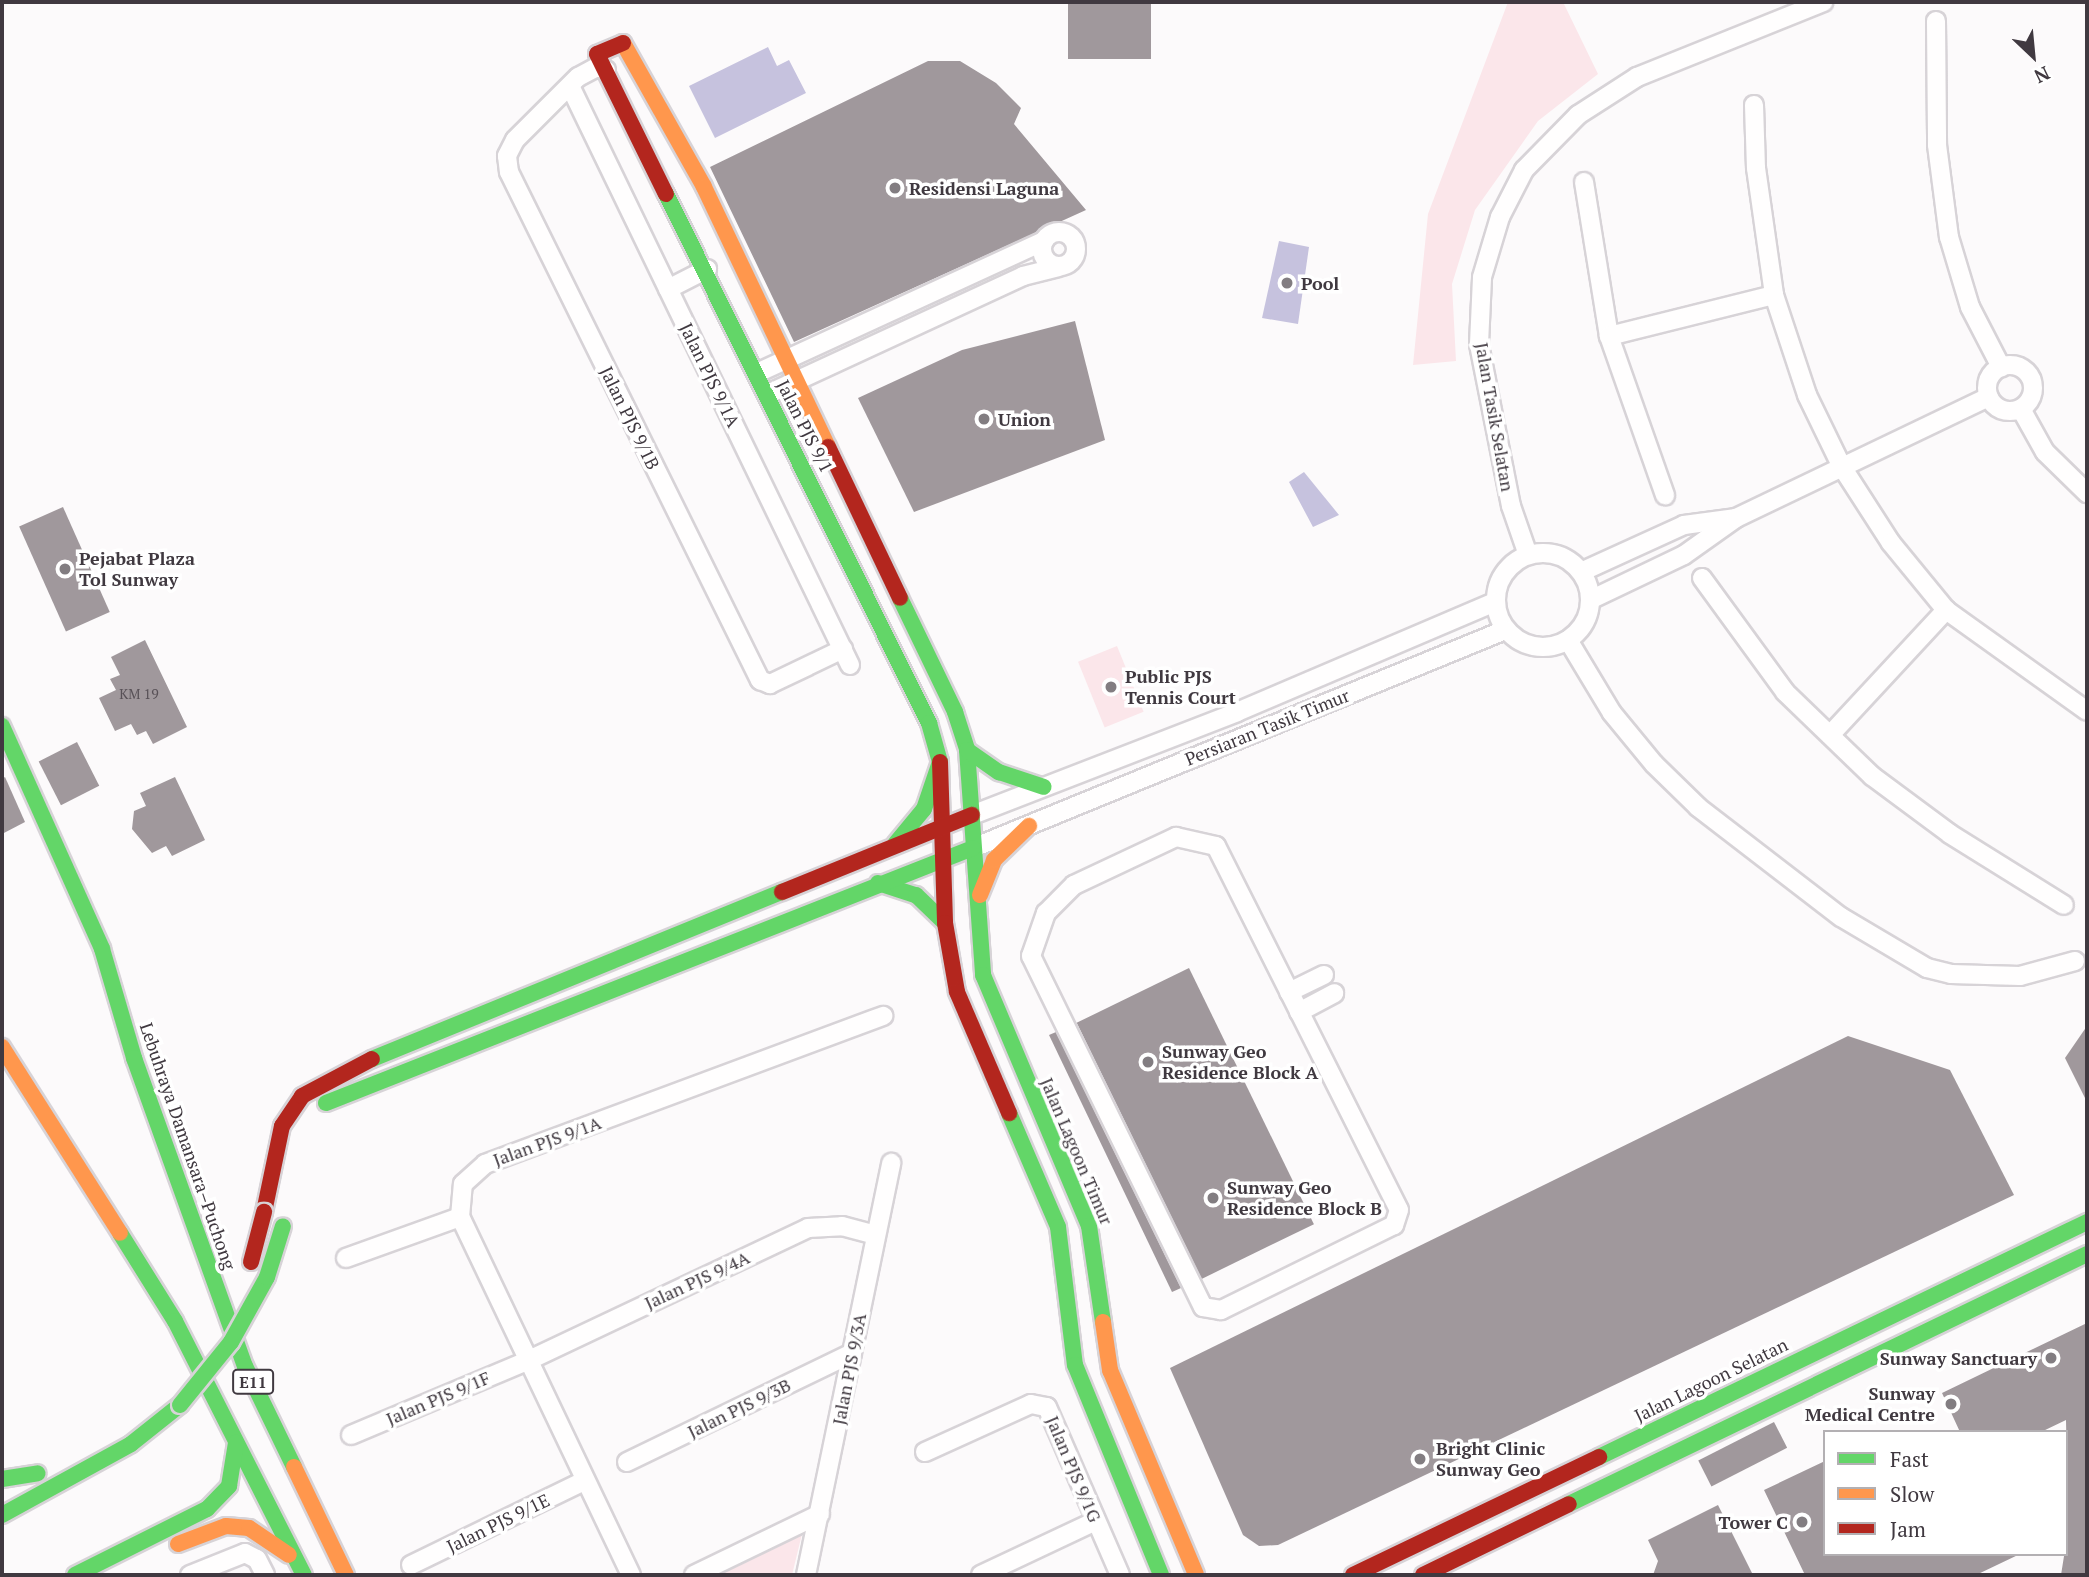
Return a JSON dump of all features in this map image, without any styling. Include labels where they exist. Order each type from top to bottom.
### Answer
[{"type":"main road","name":"Jalan PJS 9/1","points":[[944,827],[940,762],[929,723],[707,269],[597,54],[624,43],[704,187],[799,380],[914,619],[967,750],[972,816]]},
{"type":"main road","name":"Lebuhraya Damansara–Puchong","points":[[2,726],[102,949],[134,1058],[245,1366],[346,1575]]},
{"type":"main road","points":[[967,750],[999,772],[1044,787]]},
{"type":"main road","points":[[888,849],[924,809],[940,762]]},
{"type":"main road","points":[[176,1381],[215,1334],[239,1292],[264,1212],[282,1126],[302,1096],[335,1074],[972,816]]},
{"type":"main road","name":"Jalan Lagoon Timur","points":[[972,816],[976,906],[990,997],[1092,1236],[1102,1327],[1120,1404],[1196,1575]]},
{"type":"main road","points":[[976,906],[994,860],[1029,826]]},
{"type":"main road","points":[[944,827],[945,923],[957,992],[1058,1227],[1075,1365],[1161,1575]]},
{"type":"main road","points":[[312,1117],[344,1093],[973,848]]},
{"type":"main road","points":[[878,883],[916,895],[945,923]]},
{"type":"main road","name":"E11","points":[[2,1047],[175,1321],[300,1569]]},
{"type":"main road","points":[[289,1185],[296,1148]]},
{"type":"main road","points":[[2,1515],[131,1444],[180,1405],[231,1342],[267,1277],[284,1219]]},
{"type":"main road","name":"Jalan Lagoon Selatan","points":[[1353,1575],[2087,1222]]},
{"type":"main road","points":[[1423,1575],[2087,1254]]},
{"type":"main road","points":[[75,1575],[207,1509],[229,1486],[236,1443]]},
{"type":"main road","points":[[2,1479],[43,1469],[2,1490]]},
{"type":"main road","points":[[114,1575],[226,1526],[265,1535],[300,1569]]},
{"type":"street","name":"Jalan Tasik Selatan","points":[[1528,555],[1511,506],[1479,344],[1482,277],[1500,217],[1524,170],[1578,115],[1637,77],[1824,2]]},
{"type":"street","points":[[1936,21],[1937,145],[1949,237],[1970,307],[2001,367]]},
{"type":"street","name":"Jalan PJS 9/1B","points":[[606,70],[587,71],[509,149],[506,163],[517,190],[760,680],[770,684],[847,657]]},
{"type":"street","name":"Jalan PJS 9/1A","points":[[570,86],[847,657]]},
{"type":"street","points":[[1754,105],[1756,168],[1774,295],[1807,395],[1842,467],[1891,543],[1946,610],[2087,712]]},
{"type":"street","points":[[1584,181],[1609,336],[1665,495]]},
{"type":"street","points":[[757,373],[1063,232],[1076,243],[1074,258],[1058,267],[1023,276],[768,394]]},
{"type":"street","points":[[1044,241],[1044,258],[1058,267]]},
{"type":"street","points":[[668,289],[707,269]]},
{"type":"street","points":[[1609,336],[1774,295]]},
{"type":"street","points":[[2018,366],[2031,377],[2032,393],[2021,409],[2000,408],[1989,397],[1989,379],[2001,367],[2018,366]]},
{"type":"street","points":[[1590,600],[1684,555],[1736,518],[1989,397]]},
{"type":"street","points":[[2021,409],[2045,452],[2087,493]]},
{"type":"street","points":[[1581,572],[1684,525],[1736,518]]},
{"type":"street","points":[[1528,555],[1557,555],[1581,572],[1590,600],[1585,623],[1568,640],[1542,648],[1505,630],[1495,602],[1500,578],[1528,555]]},
{"type":"street","points":[[1702,578],[1785,692],[1872,776],[1950,834],[2064,905]]},
{"type":"street","name":"Persiaran Tasik Timur","points":[[972,816],[1495,602]]},
{"type":"street","points":[[1830,735],[1946,610]]},
{"type":"street","name":"Persiaran Tasik Timur","points":[[973,848],[1505,630]]},
{"type":"street","points":[[1568,640],[1612,713],[1654,764],[1698,807],[1841,917],[1927,968],[1951,974],[2020,975],[2075,961]]},
{"type":"street","points":[[1176,837],[1216,846],[1299,1012],[1399,1210],[1394,1225],[1221,1310],[1203,1307],[1031,956],[1046,913],[1074,885],[1176,837]]},
{"type":"street","points":[[1289,992],[1324,975]]},
{"type":"street","points":[[1299,1012],[1335,993]]},
{"type":"street","name":"Jalan PJS 9/1A","points":[[460,1217],[463,1184],[485,1164],[883,1016]]},
{"type":"street","name":"Jalan PJS 9/3A","points":[[806,1575],[891,1163]]},
{"type":"street","points":[[346,1258],[460,1217],[525,1362],[631,1575]]},
{"type":"street","name":"Jalan PJS 9/4A","points":[[525,1362],[808,1228],[842,1226],[875,1234]]},
{"type":"street","name":"Jalan PJS 9/3B","points":[[627,1462],[852,1353]]},
{"type":"street","name":"Jalan PJS 9/1F","points":[[351,1435],[525,1362]]},
{"type":"street","name":"Jalan PJS 9/1G","points":[[925,1452],[1040,1404],[1052,1415],[1120,1575]]},
{"type":"street","name":"Jalan PJS 9/1E","points":[[411,1565],[584,1481]]},
{"type":"street","points":[[694,1575],[820,1514]]},
{"type":"street","points":[[981,1575],[1096,1521]]},
{"type":"street","points":[[190,1575],[226,1557],[245,1553],[257,1559],[265,1575]]},
{"type":"shaded area","points":[[1508,2],[1563,2],[1598,74],[1538,121],[1475,210],[1452,284],[1456,361],[1413,365],[1428,214]]},
{"type":"shaded area","points":[[768,47],[777,66],[789,60],[806,93],[715,138],[689,86]]},
{"type":"shaded area","name":"Pool","points":[[1279,241],[1309,247],[1298,324],[1262,318]]},
{"type":"shaded area","points":[[1304,472],[1339,515],[1313,527],[1289,482]]},
{"type":"shaded area","name":"Public PJS Tennis Court","points":[[1117,646],[1144,712],[1105,728],[1078,662]]},
{"type":"shaded area","points":[[802,1534],[792,1575],[717,1575],[794,1538]]},
{"type":"building","points":[[1068,2],[1151,2],[1151,59],[1068,59]]},
{"type":"building","name":"Residensi Laguna","points":[[928,61],[960,61],[996,83],[1021,108],[1014,124],[1086,210],[794,342],[710,167]]},
{"type":"building","name":"Union","points":[[1075,321],[1105,440],[914,512],[858,398],[962,350]]},
{"type":"building","name":"Pejabat Plaza Tol Sunway","points":[[63,507],[110,612],[66,632],[19,527]]},
{"type":"building","points":[[145,640],[187,727],[153,744],[146,731],[137,735],[131,724],[115,731],[99,698],[116,690],[110,679],[120,675],[111,657]]},
{"type":"building","points":[[77,742],[99,786],[61,805],[39,762]]},
{"type":"building","points":[[5,777],[25,822],[2,834],[2,779]]},
{"type":"building","points":[[175,777],[205,840],[172,856],[166,846],[152,853],[132,829],[134,811],[146,806],[140,793]]},
{"type":"building","points":[[1189,968],[1314,1224],[1202,1279],[1077,1023]]},
{"type":"building","points":[[2087,1026],[2087,1102],[2065,1058]]},
{"type":"building","points":[[1056,1032],[1181,1288],[1172,1292],[1049,1035]]},
{"type":"building","points":[[1848,1036],[1950,1070],[2014,1195],[1278,1545],[1259,1546],[1243,1535],[1170,1368]]},
{"type":"building","name":"Sunway Sanctuary","points":[[2087,1323],[2087,1575],[2061,1575],[2064,1556],[2068,1556],[2066,1420],[2045,1430],[1959,1430],[1942,1393]]},
{"type":"building","points":[[1774,1422],[1787,1448],[1711,1486],[1698,1461]]},
{"type":"building","name":"Tower C","points":[[1823,1462],[1823,1556],[2016,1556],[1976,1575],[1805,1575],[1764,1490]]},
{"type":"building","points":[[1718,1505],[1753,1575],[1653,1575],[1658,1561],[1648,1540]]},
{"type":"traffic: fast","points":[[666,194],[929,723],[940,762]]},
{"type":"traffic: fast","points":[[900,598],[955,712],[967,750],[983,975],[1089,1226],[1103,1322]]},
{"type":"traffic: fast","points":[[2,726],[102,949],[134,1058],[245,1366],[294,1467]]},
{"type":"traffic: fast","points":[[967,750],[999,772],[1044,787]]},
{"type":"traffic: fast","points":[[895,844],[924,809],[940,762]]},
{"type":"traffic: fast","points":[[326,1103],[973,848]]},
{"type":"traffic: fast","points":[[878,883],[916,895],[945,923]]},
{"type":"traffic: fast","points":[[372,1059],[782,892]]},
{"type":"traffic: fast","points":[[1009,1113],[1058,1227],[1075,1365],[1161,1575]]},
{"type":"traffic: fast","points":[[1599,1457],[2087,1222]]},
{"type":"traffic: fast","points":[[180,1405],[231,1342],[267,1277],[283,1226]]},
{"type":"traffic: fast","points":[[120,1233],[175,1321],[304,1575]]},
{"type":"traffic: fast","points":[[1569,1504],[2087,1254]]},
{"type":"traffic: fast","points":[[2,1515],[131,1444],[180,1405]]},
{"type":"traffic: fast","points":[[75,1575],[207,1509],[229,1486],[236,1443]]},
{"type":"traffic: fast","points":[[2,1479],[38,1473]]},
{"type":"traffic: slow","points":[[623,43],[704,187],[828,447]]},
{"type":"traffic: slow","points":[[980,895],[994,860],[1029,826]]},
{"type":"traffic: slow","points":[[2,1047],[120,1233]]},
{"type":"traffic: slow","points":[[1103,1322],[1110,1370],[1196,1575]]},
{"type":"traffic: slow","points":[[294,1467],[346,1575]]},
{"type":"traffic: slow","points":[[178,1544],[226,1526],[249,1528],[289,1555]]},
{"type":"traffic: jam","points":[[623,43],[597,54],[666,194]]},
{"type":"traffic: jam","points":[[828,447],[900,598]]},
{"type":"traffic: jam","points":[[940,762],[945,923],[957,992],[1009,1113]]},
{"type":"traffic: jam","points":[[782,892],[972,815]]},
{"type":"traffic: jam","points":[[264,1212],[282,1126],[302,1096],[372,1059]]},
{"type":"traffic: jam","points":[[251,1262],[264,1212]]},
{"type":"traffic: jam","points":[[1353,1575],[1599,1457]]},
{"type":"traffic: jam","points":[[1423,1575],[1569,1504]]},
{"type":"place","name":"Residensi Laguna","points":[[895,188]]},
{"type":"place","name":"Pool","points":[[1287,283]]},
{"type":"place","name":"Union","points":[[984,419]]},
{"type":"place","name":"Pejabat Plaza Tol Sunway","points":[[65,569]]},
{"type":"place","name":"Public PJS Tennis Court","points":[[1111,687]]},
{"type":"place","name":"Sunway Geo Residence Block A","points":[[1148,1062]]},
{"type":"place","name":"Sunway Geo Residence Block B","points":[[1213,1198]]},
{"type":"place","name":"Sunway Sanctuary","points":[[2051,1358]]},
{"type":"place","name":"Sunway Medical Centre","points":[[1951,1404]]},
{"type":"place","name":"Bright Clinic Sunway Geo","points":[[1420,1459]]},
{"type":"place","name":"Tower C","points":[[1802,1522]]}]
